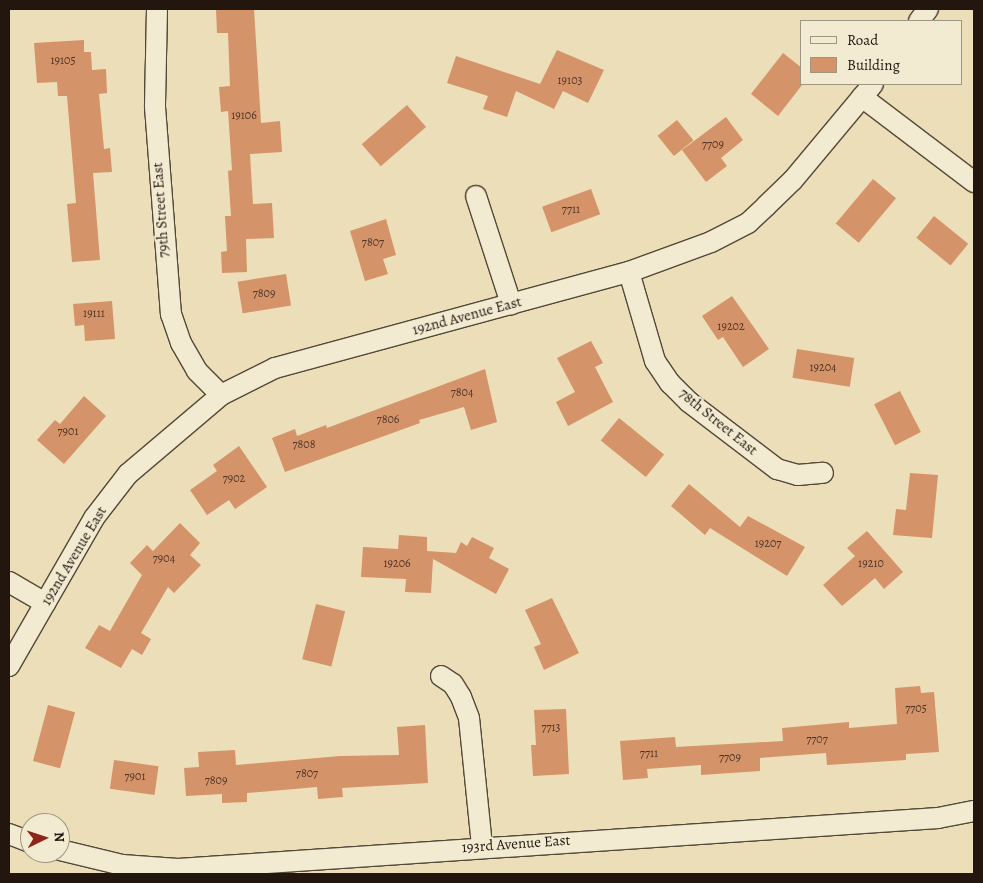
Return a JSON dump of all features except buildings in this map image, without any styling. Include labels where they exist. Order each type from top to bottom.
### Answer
[{"type":"street","name":"79th Street East","points":[[157,9],[155,107],[171,314],[181,343],[197,371],[221,395]]},
{"type":"street","points":[[920,20],[928,9]]},
{"type":"street","name":"192nd Avenue East","points":[[9,666],[94,518],[128,474],[221,395],[275,368],[629,272],[710,242],[748,223],[793,180],[867,90],[974,182]]},
{"type":"street","points":[[476,196],[511,304]]},
{"type":"street","name":"78th Street East","points":[[629,272],[655,361],[670,383],[689,402],[777,469],[798,475],[823,473]]},
{"type":"street","points":[[9,582],[45,604]]},
{"type":"street","points":[[441,676],[453,684],[461,697],[469,718],[482,846]]},
{"type":"street","name":"193rd Avenue East","points":[[70,852],[122,865],[177,872],[482,846],[938,818],[974,811]]}]
